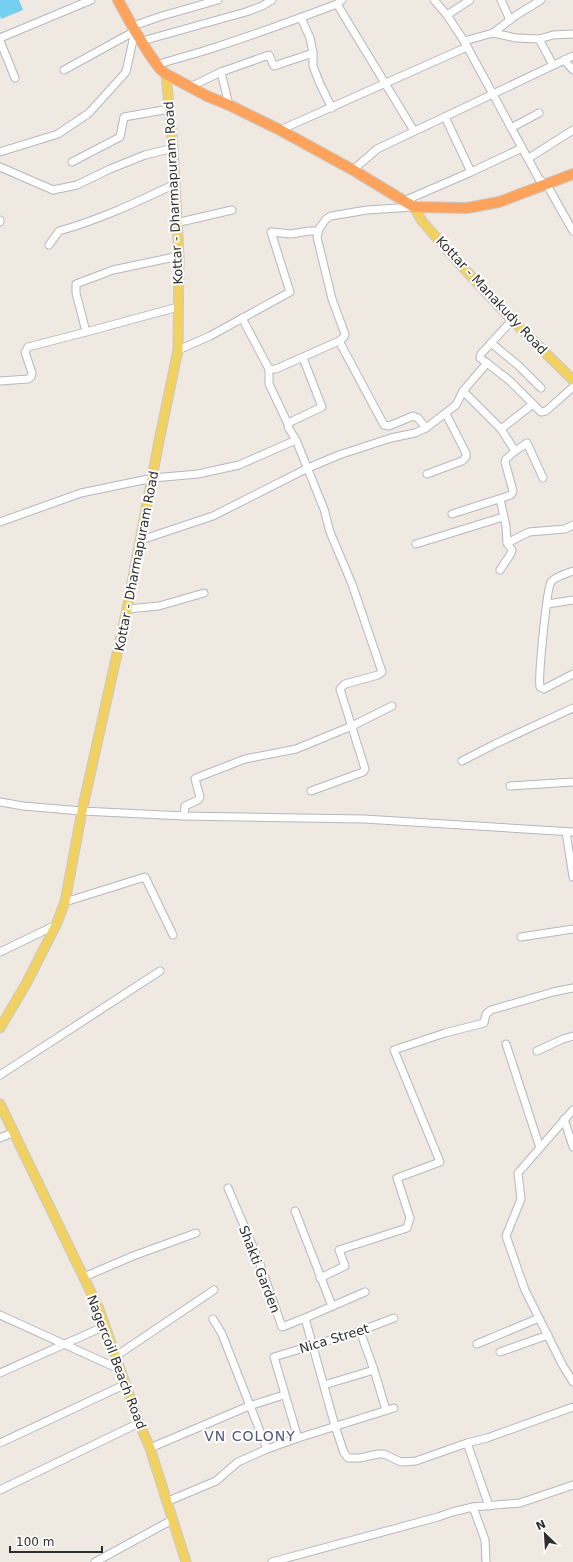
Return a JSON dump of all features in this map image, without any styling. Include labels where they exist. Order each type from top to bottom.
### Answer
[{"type":"highway","points":[[118,0],[134,29],[157,65],[166,74],[207,96],[280,130],[353,170],[414,207],[467,208],[499,202],[573,174]]},
{"type":"main road","name":"Kottar - Dharmapuram Road","points":[[0,1028],[26,984],[56,925],[65,902],[82,811],[127,609],[178,350],[179,256],[173,148],[166,74]]},
{"type":"main road","name":"Kottar - Manakudy Road","points":[[414,207],[422,221],[512,320],[573,380]]},
{"type":"main road","name":"Nagercoil Beach Road","points":[[0,1104],[99,1309],[139,1423],[150,1448],[186,1562]]},
{"type":"street","points":[[0,38],[91,0]]},
{"type":"street","points":[[64,70],[134,29],[162,16],[218,0]]},
{"type":"street","points":[[142,41],[246,12],[262,6],[272,0]]},
{"type":"street","points":[[434,0],[447,15],[465,44],[539,178],[547,185],[573,231]]},
{"type":"street","points":[[447,15],[470,0]]},
{"type":"street","points":[[501,0],[510,20]]},
{"type":"street","points":[[280,130],[332,108],[493,32],[541,0]]},
{"type":"street","points":[[157,65],[182,56],[215,48],[301,18],[339,2],[361,45],[377,67],[384,84],[414,131]]},
{"type":"street","points":[[301,18],[310,38],[313,53],[313,66],[332,108]]},
{"type":"street","points":[[0,152],[58,134],[89,113],[126,72],[134,29]]},
{"type":"street","points":[[493,32],[516,38],[539,39],[553,35],[573,34]]},
{"type":"street","points":[[539,39],[553,65]]},
{"type":"street","points":[[0,41],[15,78]]},
{"type":"street","points":[[190,87],[221,72],[270,55],[274,66],[313,53]]},
{"type":"street","points":[[353,170],[378,149],[573,56]]},
{"type":"street","points":[[564,60],[573,70]]},
{"type":"street","points":[[221,72],[229,105]]},
{"type":"street","points":[[72,162],[120,137],[124,117],[169,109]]},
{"type":"street","points":[[511,128],[539,113]]},
{"type":"street","points":[[445,117],[471,172]]},
{"type":"street","points":[[529,158],[573,130]]},
{"type":"street","points":[[0,167],[53,190],[77,184],[131,161],[173,148]]},
{"type":"street","points":[[404,201],[522,148]]},
{"type":"street","points":[[49,245],[59,231],[86,224],[175,184]]},
{"type":"street","points":[[270,369],[276,369],[303,358],[339,341],[344,337],[345,334],[332,298],[317,237],[318,231],[326,218],[333,215],[367,210],[414,207]]},
{"type":"street","points":[[176,223],[232,210]]},
{"type":"street","points":[[178,350],[210,336],[290,292],[271,232],[291,234],[318,231]]},
{"type":"street","points":[[86,332],[76,293],[76,284],[113,270],[179,256]]},
{"type":"street","points":[[0,381],[28,379],[32,377],[25,352],[27,347],[178,307]]},
{"type":"street","points":[[242,318],[270,369],[269,384],[308,468],[324,509],[330,532],[352,584],[382,672],[378,675],[345,684],[340,691],[365,769],[363,772],[310,791]]},
{"type":"street","points":[[512,320],[480,355],[481,360],[510,381],[541,412],[546,411],[573,387]]},
{"type":"street","points":[[339,341],[384,425],[389,426],[413,416],[418,418],[426,428]]},
{"type":"street","points":[[491,343],[519,366],[541,388]]},
{"type":"street","points":[[288,424],[291,421],[322,407],[303,358]]},
{"type":"street","points":[[141,540],[213,516],[308,468],[347,452],[392,438],[415,433],[426,428],[456,405],[463,391],[487,363]]},
{"type":"street","points":[[463,391],[500,429],[515,451]]},
{"type":"street","points":[[500,429],[533,404]]},
{"type":"street","points":[[427,474],[466,457],[466,453],[446,414]]},
{"type":"street","points":[[0,522],[81,493],[153,478],[198,474],[239,465],[296,440]]},
{"type":"street","points":[[452,514],[511,495],[505,462],[506,459],[515,451],[527,443],[542,478]]},
{"type":"street","points":[[500,499],[506,526],[507,543],[512,550],[500,570]]},
{"type":"street","points":[[416,544],[503,516]]},
{"type":"street","points":[[507,543],[529,532],[565,529],[573,525]]},
{"type":"street","points":[[573,571],[551,582],[549,587],[548,604],[540,655],[540,687],[544,689],[573,674]]},
{"type":"street","points":[[127,609],[159,606],[204,593]]},
{"type":"street","points":[[548,604],[573,600]]},
{"type":"street","points":[[184,816],[186,806],[200,798],[194,782],[196,778],[245,759],[296,749],[352,726],[392,706]]},
{"type":"street","points":[[462,761],[573,708]]},
{"type":"street","points":[[510,786],[573,782]]},
{"type":"street","points":[[1,803],[82,811],[184,816],[364,819],[569,832],[573,877]]},
{"type":"street","points":[[65,902],[145,877],[173,935]]},
{"type":"street","points":[[0,952],[56,925]]},
{"type":"street","points":[[521,938],[573,929]]},
{"type":"street","points":[[0,1075],[160,971]]},
{"type":"street","points":[[320,1278],[345,1266],[339,1250],[407,1228],[410,1218],[397,1178],[440,1162],[394,1050],[445,1033],[484,1023],[486,1014],[490,1010],[553,992],[573,988]]},
{"type":"street","points":[[537,1051],[573,1036]]},
{"type":"street","points":[[506,1044],[540,1148]]},
{"type":"street","points":[[573,1110],[518,1174],[521,1199],[506,1236],[526,1290],[563,1366],[573,1382]]},
{"type":"street","points":[[564,1119],[573,1147]]},
{"type":"street","points":[[0,1138],[14,1132]]},
{"type":"street","name":"Shakti Garden","points":[[228,1188],[259,1261],[282,1327],[305,1318]]},
{"type":"street","points":[[295,1211],[332,1306]]},
{"type":"street","points":[[84,1277],[133,1256],[196,1233]]},
{"type":"street","points":[[116,1356],[214,1290]]},
{"type":"street","points":[[365,1292],[305,1318],[314,1345],[335,1426],[344,1453],[348,1458],[352,1459],[384,1454],[401,1462],[406,1462],[487,1438],[573,1407]]},
{"type":"street","points":[[0,1315],[121,1370]]},
{"type":"street","name":"Nica Street","points":[[284,1394],[274,1357],[360,1331],[394,1318]]},
{"type":"street","points":[[477,1344],[539,1318]]},
{"type":"street","points":[[213,1319],[222,1334],[267,1449]]},
{"type":"street","points":[[0,1373],[105,1326]]},
{"type":"street","points":[[360,1331],[386,1410]]},
{"type":"street","points":[[500,1352],[548,1335]]},
{"type":"street","points":[[324,1385],[374,1370]]},
{"type":"street","points":[[0,1443],[126,1384]]},
{"type":"street","points":[[150,1448],[249,1406],[284,1394],[298,1438]]},
{"type":"street","points":[[166,1502],[216,1481],[238,1462],[267,1449],[394,1408]]},
{"type":"street","points":[[0,1490],[139,1423]]},
{"type":"street","points":[[467,1443],[489,1506]]},
{"type":"street","points":[[272,1562],[473,1507],[520,1502],[573,1485]]},
{"type":"street","points":[[473,1507],[485,1540],[486,1562]]},
{"type":"street","points":[[95,1562],[172,1520]]},
{"type":"water","points":[[0,0],[19,0],[23,10],[1,19]]},
{"type":"district","name":"VN COLONY","points":[[250,1436]]}]
